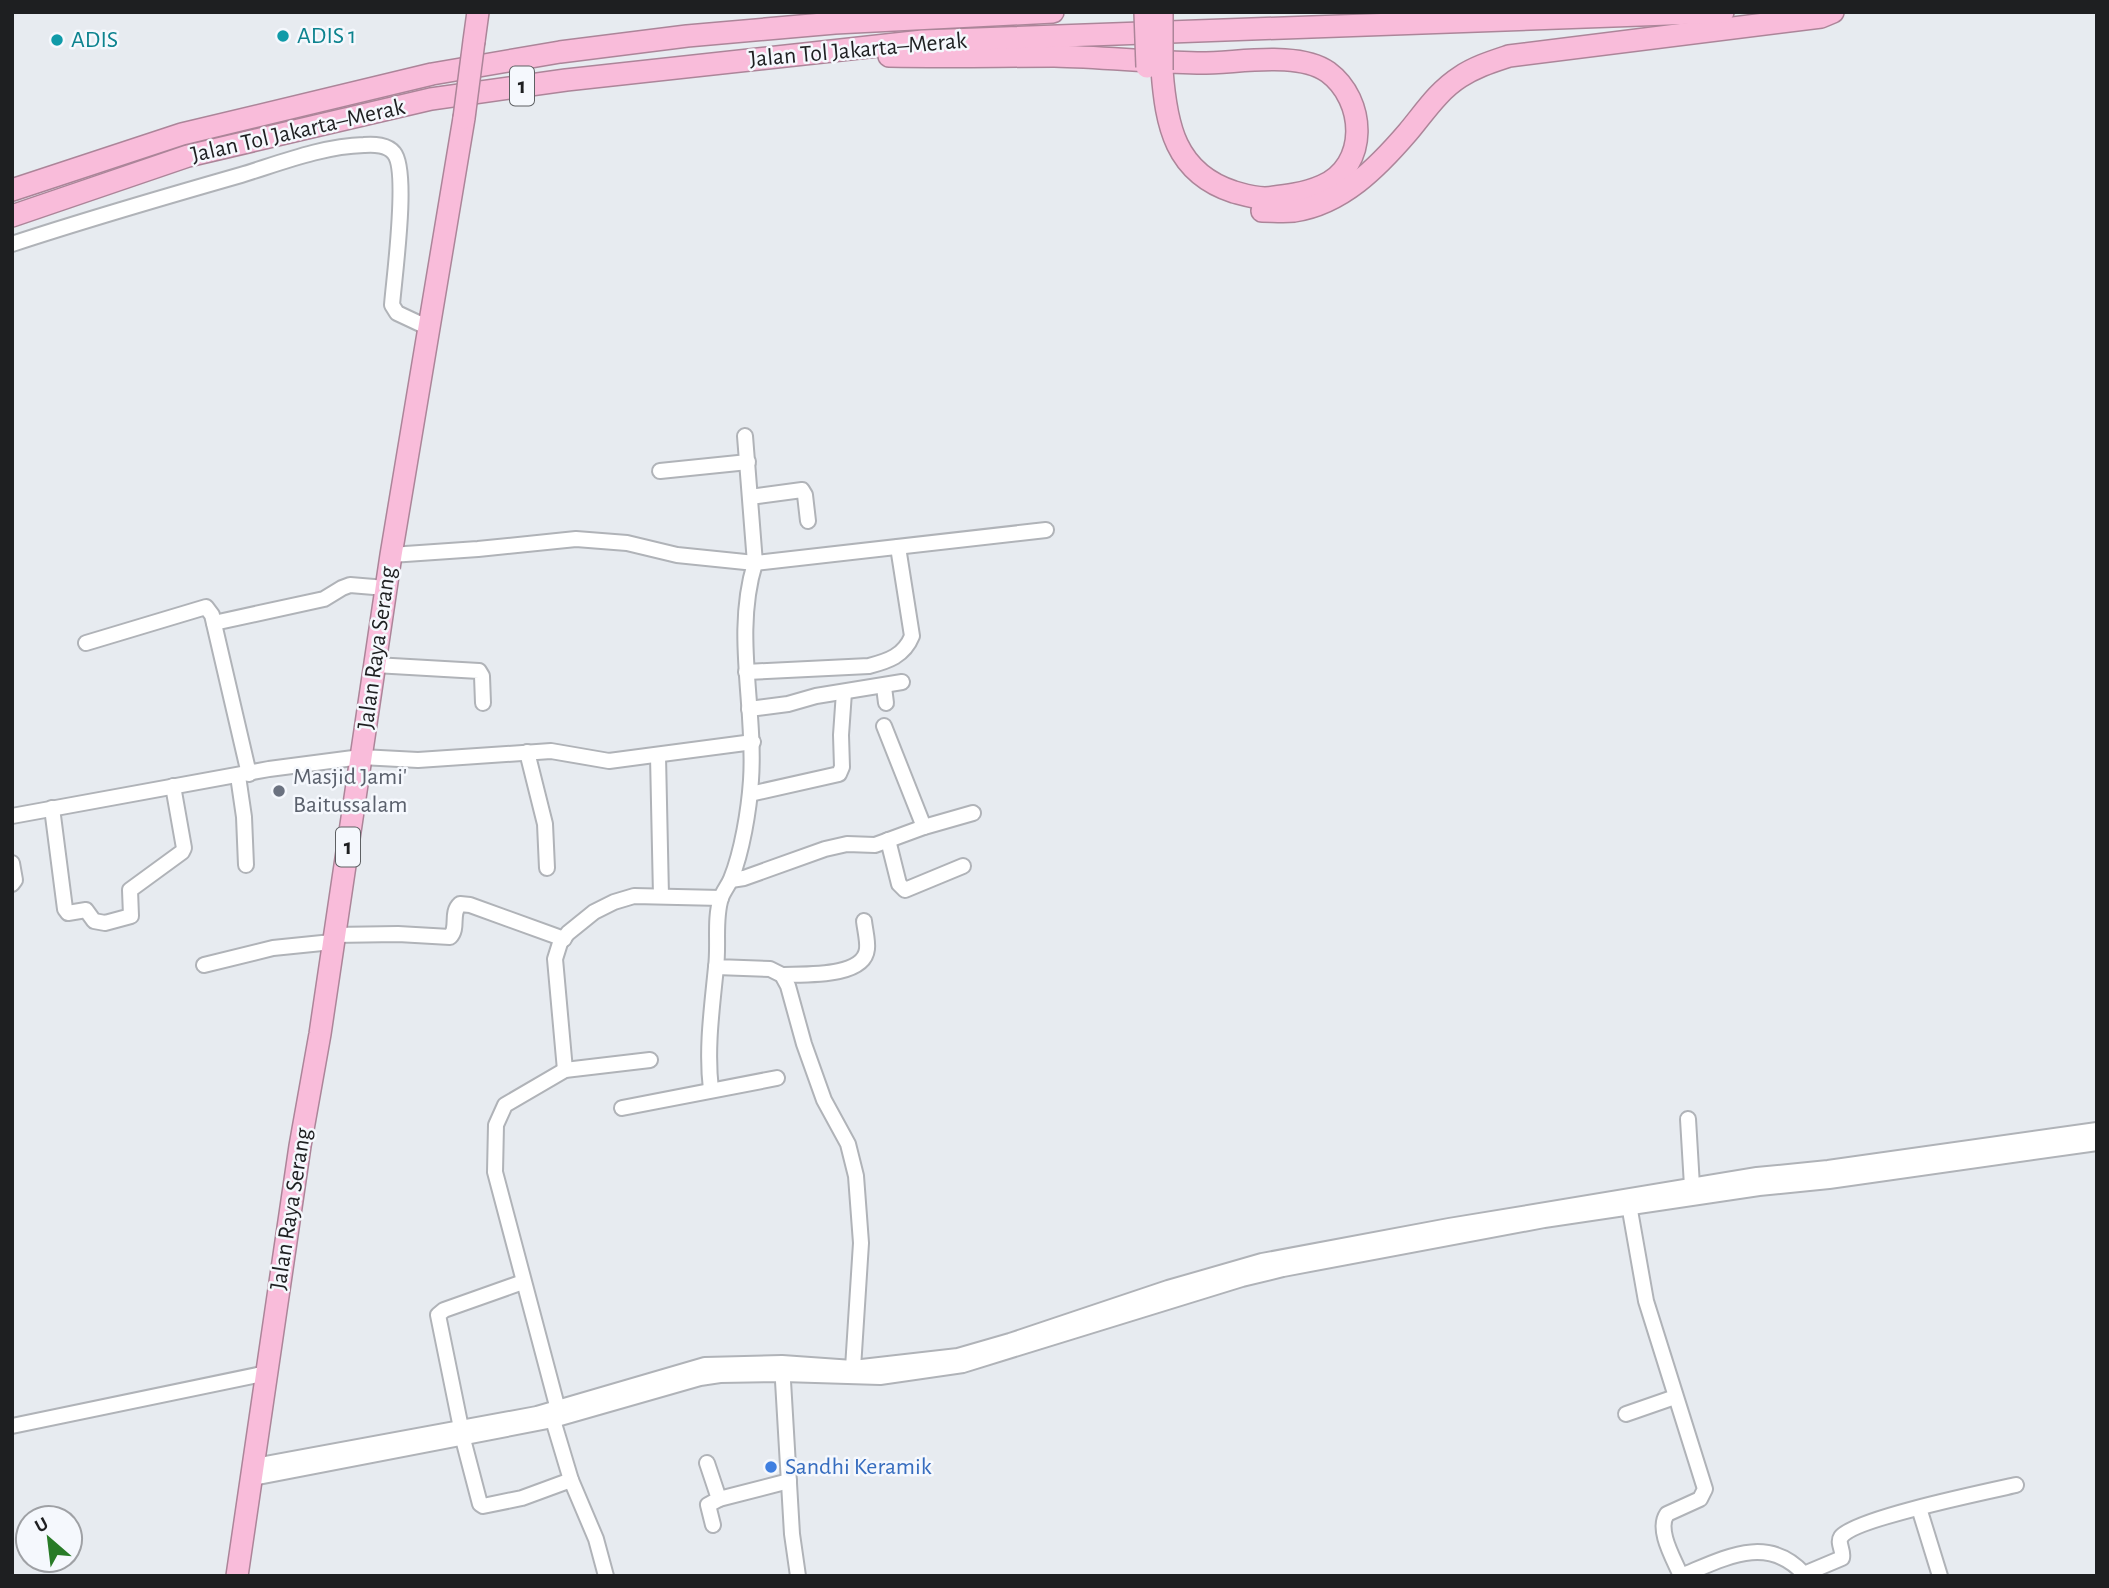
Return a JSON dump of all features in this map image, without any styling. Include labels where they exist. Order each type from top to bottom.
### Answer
[{"type":"highway","name":"Jalan Raya Serang","points":[[237,1576],[391,555],[464,118],[478,12]]},
{"type":"highway","points":[[687,36],[733,25],[822,12]]},
{"type":"highway","name":"Jalan Tol Jakarta–Merak","points":[[12,190],[182,134],[432,74],[559,52],[687,36],[848,23],[1053,12]]},
{"type":"highway","points":[[1145,12],[1154,68],[1157,121],[1168,152],[1185,176],[1207,193],[1248,211],[1293,211],[1328,202],[1367,175],[1406,134],[1434,99],[1457,79],[1478,66],[1509,56],[1821,17],[1833,12]]},
{"type":"highway","points":[[800,53],[949,58],[1054,56],[1199,63],[1299,62],[1329,73],[1347,93],[1357,118],[1357,146],[1344,171],[1323,186],[1288,196],[1255,198],[1215,186],[1194,169],[1178,149],[1154,68],[1162,12]]},
{"type":"highway","name":"Jalan Tol Jakarta–Merak","points":[[12,216],[187,156],[431,99],[580,78],[923,41],[1723,12]]},
{"type":"street","points":[[12,244],[100,215],[302,157],[346,146],[366,144],[385,147],[394,152],[399,164],[401,186],[392,305],[397,313],[429,328]]},
{"type":"street","points":[[711,1090],[710,1030],[721,898],[730,880],[750,794],[753,742],[746,672],[745,626],[749,582],[755,563],[745,436]]},
{"type":"street","points":[[660,471],[748,462]]},
{"type":"street","points":[[750,497],[802,490],[808,521]]},
{"type":"street","points":[[391,555],[478,550],[576,539],[627,542],[677,555],[755,563],[1045,530]]},
{"type":"street","points":[[746,672],[869,666],[901,654],[908,647],[912,636],[898,547]]},
{"type":"street","points":[[214,623],[324,599],[342,587],[386,588]]},
{"type":"street","points":[[86,642],[205,607],[212,615],[244,775],[246,865]]},
{"type":"street","points":[[375,665],[479,671],[482,676],[482,703]]},
{"type":"street","points":[[749,709],[788,705],[804,699],[902,682]]},
{"type":"street","points":[[884,687],[886,703]]},
{"type":"street","points":[[750,794],[839,774],[842,767],[844,692]]},
{"type":"street","points":[[884,726],[923,827]]},
{"type":"street","points":[[12,816],[173,786],[361,757],[418,760],[527,752],[567,752],[602,761],[753,742]]},
{"type":"street","points":[[527,752],[545,824],[547,868]]},
{"type":"street","points":[[658,756],[661,896]]},
{"type":"street","points":[[52,808],[65,909],[68,913],[86,910],[94,921],[105,923],[131,916],[130,890],[184,848],[173,786]]},
{"type":"street","points":[[730,880],[744,878],[839,845],[875,845],[923,827],[973,813]]},
{"type":"street","points":[[888,840],[900,884],[905,890],[963,866]]},
{"type":"street","points":[[12,863],[16,880],[12,884]]},
{"type":"street","points":[[565,1070],[555,959],[564,939],[586,917],[614,902],[634,896],[721,898]]},
{"type":"street","points":[[204,965],[273,948],[332,939],[398,934],[450,937],[454,930],[454,911],[460,904],[470,905],[564,939]]},
{"type":"street","points":[[716,967],[770,969],[782,975],[847,970],[864,957],[867,950],[864,921]]},
{"type":"street","points":[[782,975],[788,986],[804,1044],[824,1100],[848,1144],[854,1168],[861,1243],[853,1368]]},
{"type":"street","points":[[606,1576],[596,1539],[571,1480],[495,1172],[496,1125],[505,1105],[565,1070],[650,1060]]},
{"type":"street","points":[[622,1108],[777,1078]]},
{"type":"street","points":[[1688,1119],[1692,1186]]},
{"type":"street","points":[[783,1368],[880,1377],[963,1366],[1266,1272],[1629,1203],[1692,1186],[2097,1130]]},
{"type":"street","points":[[254,1472],[557,1416],[683,1377],[783,1368],[853,1368],[958,1356],[1168,1288],[1262,1261],[1538,1210],[1829,1181],[2097,1143]]},
{"type":"street","points":[[1629,1203],[1646,1301],[1705,1489],[1700,1499],[1667,1514],[1663,1519],[1668,1544],[1681,1576],[1751,1552],[1783,1556],[1793,1562],[1802,1575],[1842,1558],[1840,1541],[1845,1534],[1875,1521],[2016,1485]]},
{"type":"street","points":[[523,1283],[444,1310],[438,1315],[462,1434],[480,1504],[483,1506],[522,1498],[571,1480]]},
{"type":"street","points":[[783,1368],[792,1534],[798,1576]]},
{"type":"street","points":[[12,1426],[267,1373]]},
{"type":"street","points":[[1626,1414],[1675,1397]]},
{"type":"street","points":[[707,1463],[719,1499]]},
{"type":"street","points":[[713,1525],[708,1505],[719,1499],[789,1481]]},
{"type":"street","points":[[1919,1508],[1940,1576]]},
{"type":"place","name":"ADIS 1","points":[[283,36]]},
{"type":"place","name":"ADIS","points":[[57,40]]},
{"type":"place","name":"Masjid Jami' Baitussalam","points":[[279,791]]},
{"type":"place","name":"Sandhi Keramik","points":[[771,1467]]}]
